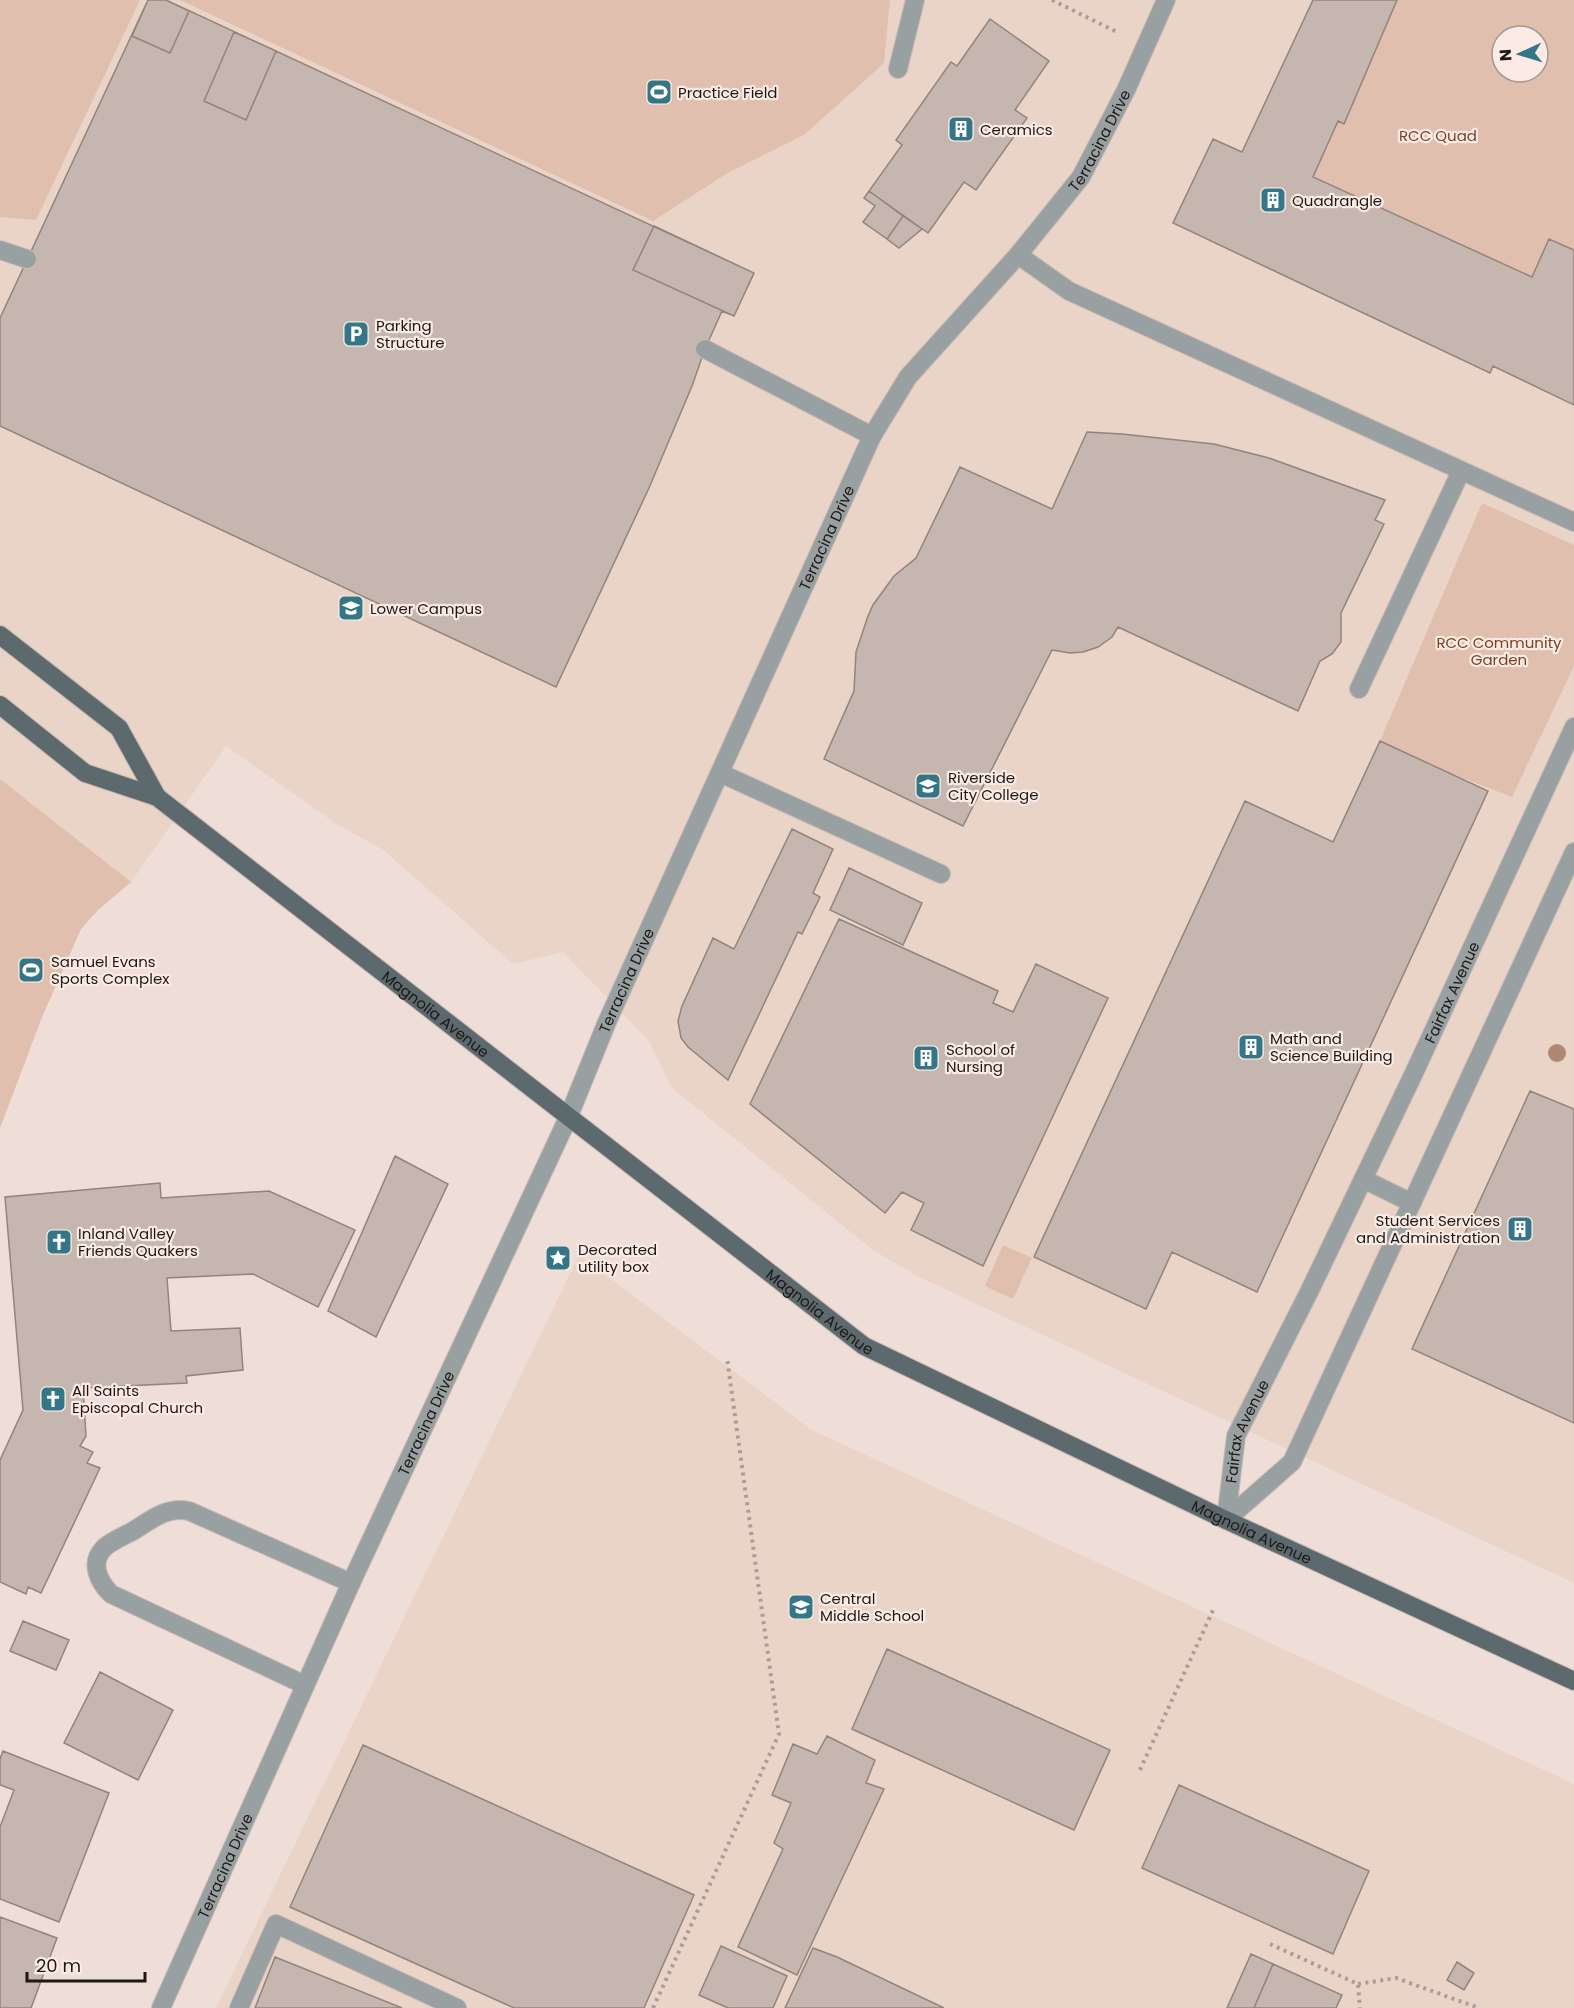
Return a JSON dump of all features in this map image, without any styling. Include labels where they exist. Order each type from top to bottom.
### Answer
[{"type":"main road","name":"Magnolia Avenue","points":[[0,635],[119,728],[158,797]]},
{"type":"main road","name":"Magnolia Avenue","points":[[0,705],[85,773],[158,797],[864,1346],[1226,1520],[1574,1681]]},
{"type":"street","points":[[898,69],[915,0]]},
{"type":"street","name":"Terracina Drive","points":[[161,2008],[351,1583],[568,1118],[607,1022],[872,436],[908,377],[1018,255],[1080,177],[1126,90],[1166,0]]},
{"type":"street","points":[[0,250],[27,259]]},
{"type":"street","points":[[1018,255],[1069,291],[1574,522]]},
{"type":"street","points":[[705,349],[872,436]]},
{"type":"street","points":[[1359,689],[1461,471]]},
{"type":"street","name":"Fairfax Avenue","points":[[1226,1520],[1236,1436],[1363,1179],[1574,727]]},
{"type":"street","points":[[720,773],[941,874]]},
{"type":"street","name":"Fairfax Avenue","points":[[1226,1520],[1292,1462],[1574,852]]},
{"type":"street","points":[[1363,1179],[1412,1203]]},
{"type":"street","points":[[305,1685],[111,1594],[101,1585],[96,1571],[98,1558],[104,1548],[163,1513],[177,1508],[189,1511],[351,1583]]},
{"type":"street","points":[[239,2008],[276,1924],[457,2008]]},
{"type":"path","points":[[1052,0],[1119,33]]},
{"type":"path","points":[[653,2008],[779,1734],[727,1358]]},
{"type":"path","points":[[1140,1770],[1214,1608]]},
{"type":"path","points":[[1270,1944],[1358,1984],[1396,1978],[1479,2008]]},
{"type":"path","points":[[1358,1984],[1360,2008]]},
{"type":"shaded area","name":"Riverside City College","points":[[0,0],[1574,0],[1574,1583],[917,1276],[873,1250],[672,1088],[649,1041],[563,952],[513,964],[382,849],[338,825],[226,746],[131,882],[98,910],[81,929],[42,1017],[0,1128]]},
{"type":"shaded area","name":"Central Middle School","points":[[579,1255],[812,1430],[1574,1784],[1574,2008],[216,2008]]},
{"type":"green space","points":[[0,0],[140,0],[36,220],[0,217]]},
{"type":"green space","points":[[180,0],[890,0],[884,63],[804,135],[726,174],[653,221]]},
{"type":"green space","name":"RCC Quad","points":[[1397,0],[1574,0],[1574,250],[1549,239],[1532,277],[1313,177],[1338,121],[1344,124]]},
{"type":"green space","name":"RCC Community Garden","points":[[1482,503],[1574,545],[1574,666],[1512,797],[1434,767],[1380,741]]},
{"type":"green space","name":"Samuel Evans Sports Complex","points":[[0,779],[131,882],[98,910],[81,929],[42,1017],[0,1128]]},
{"type":"green space","points":[[1003,1245],[1032,1258],[1013,1299],[985,1286]]},
{"type":"building","name":"Parking Structure","points":[[148,0],[166,0],[754,273],[734,316],[722,311],[649,488],[556,687],[0,426],[0,318]]},
{"type":"building","points":[[148,0],[166,0],[189,11],[170,53],[132,36]]},
{"type":"building","name":"Quadrangle","points":[[1313,0],[1397,0],[1344,124],[1338,121],[1313,177],[1532,277],[1549,239],[1574,250],[1574,405],[1493,366],[1490,373],[1173,223],[1213,139],[1242,152]]},
{"type":"building","name":"Ceramics","points":[[990,19],[1049,61],[1015,110],[1027,118],[976,190],[964,182],[928,233],[869,191],[902,145],[896,140],[951,62],[957,66]]},
{"type":"building","points":[[234,32],[276,51],[246,120],[204,101]]},
{"type":"building","points":[[869,191],[903,216],[887,239],[863,222],[875,206],[864,198]]},
{"type":"building","points":[[903,216],[922,229],[899,248],[887,239]]},
{"type":"building","points":[[654,226],[754,273],[734,316],[633,270]]},
{"type":"building","points":[[1087,432],[1214,444],[1269,458],[1385,500],[1375,520],[1384,524],[1341,613],[1341,642],[1332,654],[1320,661],[1298,711],[1118,627],[1112,637],[1098,647],[1070,653],[1052,650],[963,826],[824,759],[854,691],[856,652],[873,605],[894,576],[916,558],[960,467],[1052,509]]},
{"type":"building","name":"Math and Science Building","points":[[1380,741],[1488,791],[1257,1292],[1172,1252],[1146,1309],[1034,1257],[1245,801],[1333,842]]},
{"type":"building","points":[[792,829],[833,849],[813,893],[820,897],[802,934],[798,932],[728,1080],[688,1047],[681,1038],[678,1021],[682,1006],[713,938],[734,949]]},
{"type":"building","points":[[849,868],[922,903],[903,945],[830,910]]},
{"type":"building","name":"School of Nursing","points":[[839,919],[998,991],[993,1003],[1013,1012],[1036,964],[1108,998],[983,1266],[911,1230],[924,1203],[902,1192],[885,1213],[750,1104]]},
{"type":"building","name":"Student Services and Administration","points":[[1530,1091],[1574,1109],[1574,1423],[1412,1349]]},
{"type":"building","points":[[395,1156],[448,1184],[376,1337],[328,1311]]},
{"type":"building","name":"All Saints Episcopal Church","points":[[160,1183],[161,1198],[269,1191],[355,1230],[318,1307],[253,1274],[167,1278],[171,1331],[240,1328],[243,1370],[186,1376],[187,1383],[83,1388],[86,1436],[80,1446],[93,1452],[87,1463],[100,1468],[41,1593],[28,1587],[26,1594],[0,1582],[0,1460],[23,1410],[5,1197]]},
{"type":"building","points":[[23,1621],[69,1640],[56,1670],[10,1651]]},
{"type":"building","points":[[887,1649],[1110,1750],[1074,1830],[852,1729]]},
{"type":"building","points":[[100,1672],[173,1710],[138,1780],[64,1743]]},
{"type":"building","points":[[827,1736],[875,1760],[866,1783],[884,1789],[797,1975],[738,1947],[783,1849],[774,1843],[791,1803],[772,1795],[793,1744],[817,1754]]},
{"type":"building","points":[[363,1745],[694,1895],[644,2008],[514,2008],[290,1907]]},
{"type":"building","points":[[3,1751],[109,1793],[59,1922],[0,1899],[0,1827],[14,1790],[0,1785],[0,1759]]},
{"type":"building","points":[[1179,1785],[1369,1871],[1333,1954],[1142,1868]]},
{"type":"building","points":[[0,1917],[57,1938],[31,2008],[0,2008]]},
{"type":"building","points":[[721,1946],[787,1976],[773,2008],[728,2008],[699,1995]]},
{"type":"building","points":[[813,1948],[837,1957],[944,2008],[785,2008]]},
{"type":"building","points":[[1251,1954],[1273,1964],[1254,2008],[1227,2008]]},
{"type":"building","points":[[275,1957],[402,2008],[255,2008]]},
{"type":"building","points":[[1457,1962],[1474,1973],[1464,1990],[1447,1980]]},
{"type":"building","points":[[1273,1964],[1342,1995],[1336,2008],[1254,2008]]},
{"type":"place","name":"Practice Field","points":[[659,92]]},
{"type":"place","name":"Ceramics","points":[[961,129]]},
{"type":"place","name":"Quadrangle","points":[[1273,200]]},
{"type":"place","name":"Parking Structure","points":[[356,334]]},
{"type":"place","name":"Lower Campus","points":[[351,608]]},
{"type":"place","name":"Riverside City College","points":[[928,786]]},
{"type":"place","name":"Samuel Evans Sports Complex","points":[[31,970]]},
{"type":"place","name":"Math and Science Building","points":[[1251,1047]]},
{"type":"place","name":"School of Nursing","points":[[926,1058]]},
{"type":"place","name":"Student Services and Administration","points":[[1520,1229]]},
{"type":"place","name":"Inland Valley Friends Quakers","points":[[59,1242]]},
{"type":"place","name":"Decorated utility box","points":[[558,1258]]},
{"type":"place","name":"All Saints Episcopal Church","points":[[53,1399]]},
{"type":"place","name":"Central Middle School","points":[[801,1607]]}]
